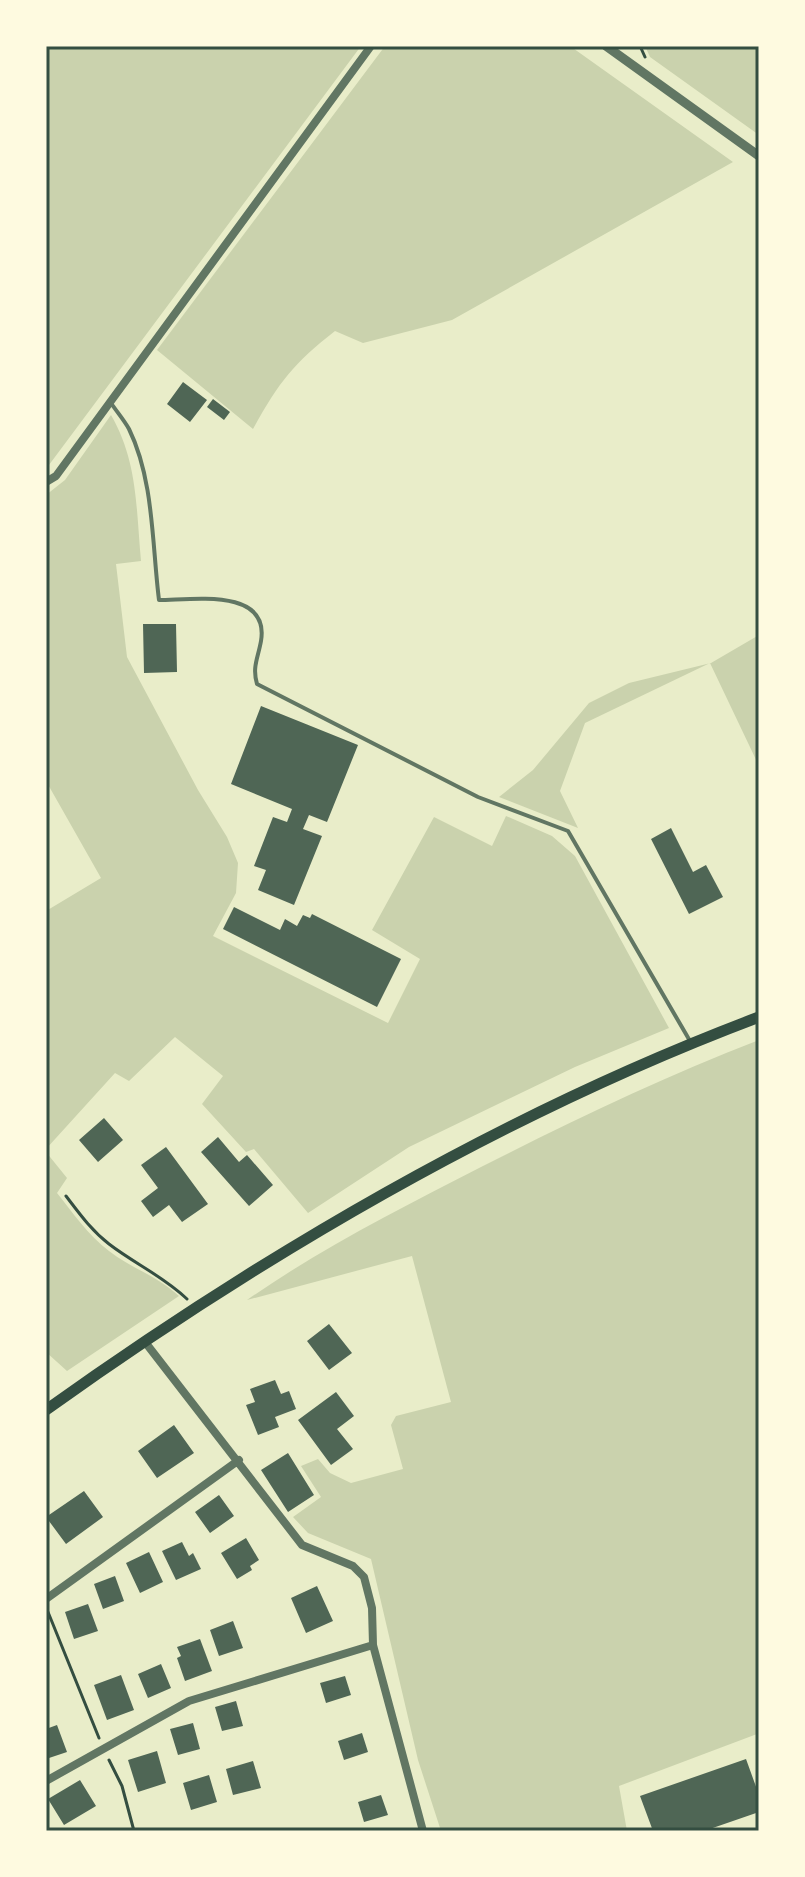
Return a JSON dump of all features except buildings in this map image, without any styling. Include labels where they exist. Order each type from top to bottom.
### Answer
[{"type":"main road","points":[[46,1410],[195,1308],[348,1213],[524,1117],[691,1043],[759,1017]]},
{"type":"street","points":[[46,482],[56,476],[111,403],[371,46]]},
{"type":"street","points":[[606,46],[759,156]]},
{"type":"street","points":[[145,1342],[302,1545],[353,1566],[364,1577],[372,1608],[373,1645],[423,1831]]},
{"type":"street","points":[[46,1599],[239,1460]]},
{"type":"street","points":[[46,1781],[201,1696],[373,1645]]},
{"type":"lane","points":[[111,403],[128,426],[140,456],[159,600],[216,599],[250,607],[262,638],[253,671],[257,684],[478,797],[568,831],[691,1043]]},
{"type":"path","points":[[66,1196],[93,1230],[111,1246],[168,1281],[195,1308]]},
{"type":"path","points":[[46,1607],[122,1786],[134,1831]]},
{"type":"green space","points":[[46,46],[361,46],[46,469]]},
{"type":"green space","points":[[385,46],[570,46],[733,162],[452,320],[363,343],[335,331],[288,375],[253,429],[157,350]]},
{"type":"green space","points":[[645,46],[759,46],[759,135],[650,57]]},
{"type":"green space","points":[[111,415],[131,468],[141,561],[116,564],[127,657],[198,790],[227,837],[238,863],[236,893],[213,936],[388,1023],[420,959],[372,930],[434,817],[492,846],[506,816],[552,836],[575,856],[669,1028],[575,1067],[409,1147],[308,1213],[254,1149],[246,1152],[202,1104],[223,1076],[175,1037],[129,1081],[115,1073],[46,1149],[46,911],[101,878],[46,781],[46,495],[65,480]]},
{"type":"green space","points":[[759,635],[759,766],[710,663]]},
{"type":"green space","points":[[709,663],[585,723],[560,791],[578,828],[499,797],[533,770],[589,703],[629,683]]},
{"type":"green space","points":[[759,1040],[759,1738],[757,1734],[619,1786],[627,1831],[441,1831],[418,1760],[371,1559],[308,1533],[293,1517],[321,1497],[301,1466],[318,1459],[330,1473],[351,1483],[403,1469],[391,1425],[396,1416],[451,1402],[412,1256],[247,1300],[332,1246],[481,1167],[618,1100]]},
{"type":"green space","points":[[46,1152],[67,1178],[57,1193],[88,1231],[109,1251],[179,1296],[67,1371],[46,1352]]}]
